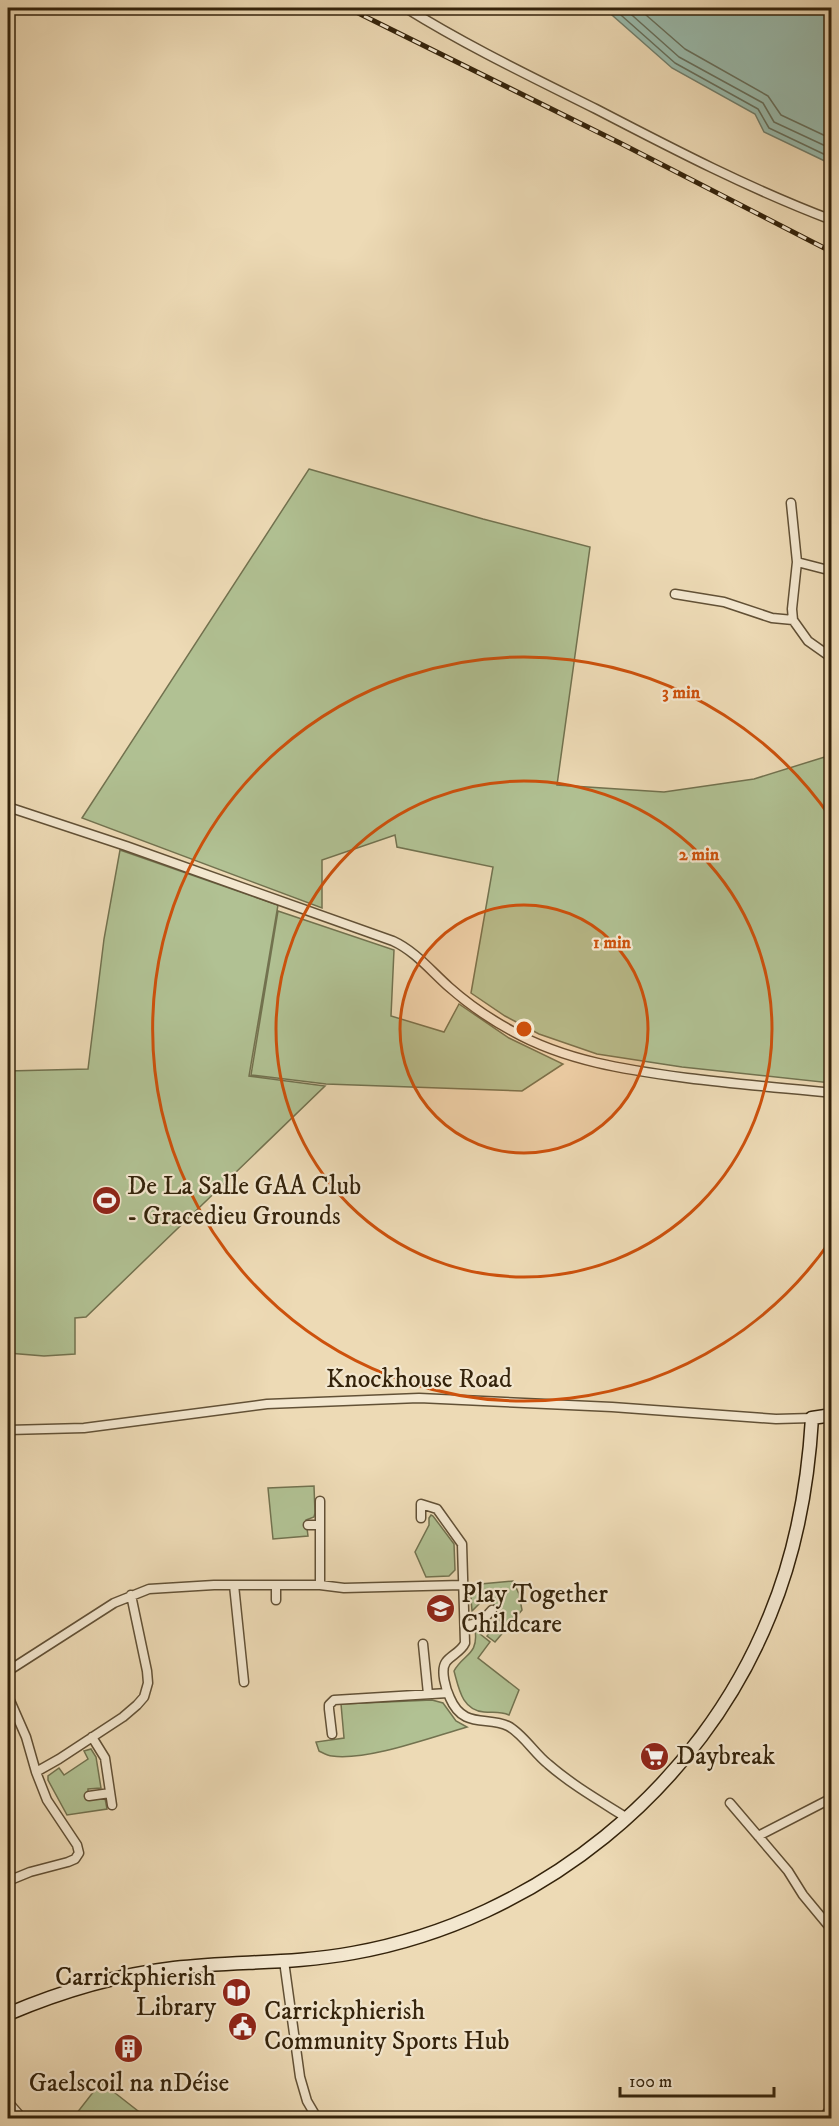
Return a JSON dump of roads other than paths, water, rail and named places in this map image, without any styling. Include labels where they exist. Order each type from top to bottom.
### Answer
[{"type":"street","points":[[406,8],[537,80],[708,166],[768,195],[831,220]]},
{"type":"street","points":[[791,502],[797,562],[793,620],[808,641],[831,658]]},
{"type":"street","points":[[797,562],[831,571]]},
{"type":"street","points":[[675,594],[724,602],[772,618],[793,620]]},
{"type":"street","points":[[8,807],[126,846],[393,941],[413,954],[461,997],[498,1023],[526,1039],[563,1053],[600,1064],[655,1074],[831,1093]]},
{"type":"street","name":"Knockhouse Road","points":[[8,1430],[84,1428],[267,1404],[419,1398],[612,1407],[776,1419],[831,1415]]},
{"type":"street","points":[[8,2014],[71,1989],[121,1976],[176,1968],[284,1961],[354,1953],[388,1945],[480,1915],[569,1864],[627,1818],[665,1782],[701,1738],[731,1693],[758,1644],[779,1591],[796,1537],[807,1475],[812,1418]]},
{"type":"street","points":[[320,1501],[320,1585]]},
{"type":"street","points":[[421,1518],[421,1504],[435,1508],[458,1536],[462,1547],[464,1646],[444,1666],[452,1703],[466,1717],[510,1727],[558,1772],[627,1818]]},
{"type":"street","points":[[308,1526],[320,1525]]},
{"type":"street","points":[[8,1671],[114,1603],[149,1589],[234,1585],[320,1585],[344,1588],[462,1585]]},
{"type":"street","points":[[234,1585],[244,1682]]},
{"type":"street","points":[[276,1585],[276,1600]]},
{"type":"street","points":[[36,1772],[92,1737],[141,1702],[147,1687],[146,1664],[131,1595]]},
{"type":"street","points":[[465,1626],[478,1623],[492,1610]]},
{"type":"street","points":[[423,1644],[428,1694]]},
{"type":"street","points":[[332,1734],[329,1705],[334,1700],[448,1693]]},
{"type":"street","points":[[8,1696],[26,1737],[47,1800],[77,1845],[79,1852],[75,1859],[68,1862],[30,1872],[8,1881]]},
{"type":"street","points":[[92,1737],[105,1758],[112,1805]]},
{"type":"street","points":[[89,1796],[110,1793]]},
{"type":"street","points":[[758,1836],[831,1798]]},
{"type":"street","points":[[730,1803],[788,1871],[803,1896],[831,1930]]},
{"type":"street","points":[[284,1961],[300,2077],[307,2101],[317,2118]]},
{"type":"street","points":[[8,2102],[22,2118]]},
{"type":"street","points":[[823,2118],[831,2107]]},
{"type":"water","points":[[604,8],[831,8],[831,164],[764,132],[755,114],[672,68]]},
{"type":"railway","points":[[348,8],[620,143],[832,252]]},
{"type":"place","name":"De La Salle GAA Club - Gracedieu Grounds","points":[[106,1201]]},
{"type":"place","name":"Play Together Childcare","points":[[440,1609]]},
{"type":"place","name":"Daybreak","points":[[655,1756]]},
{"type":"place","name":"Carrickphierish Library","points":[[237,1992]]},
{"type":"place","name":"Carrickphierish Community Sports Hub","points":[[243,2026]]},
{"type":"place","name":"Gaelscoil na nDéise","points":[[129,2049]]}]
